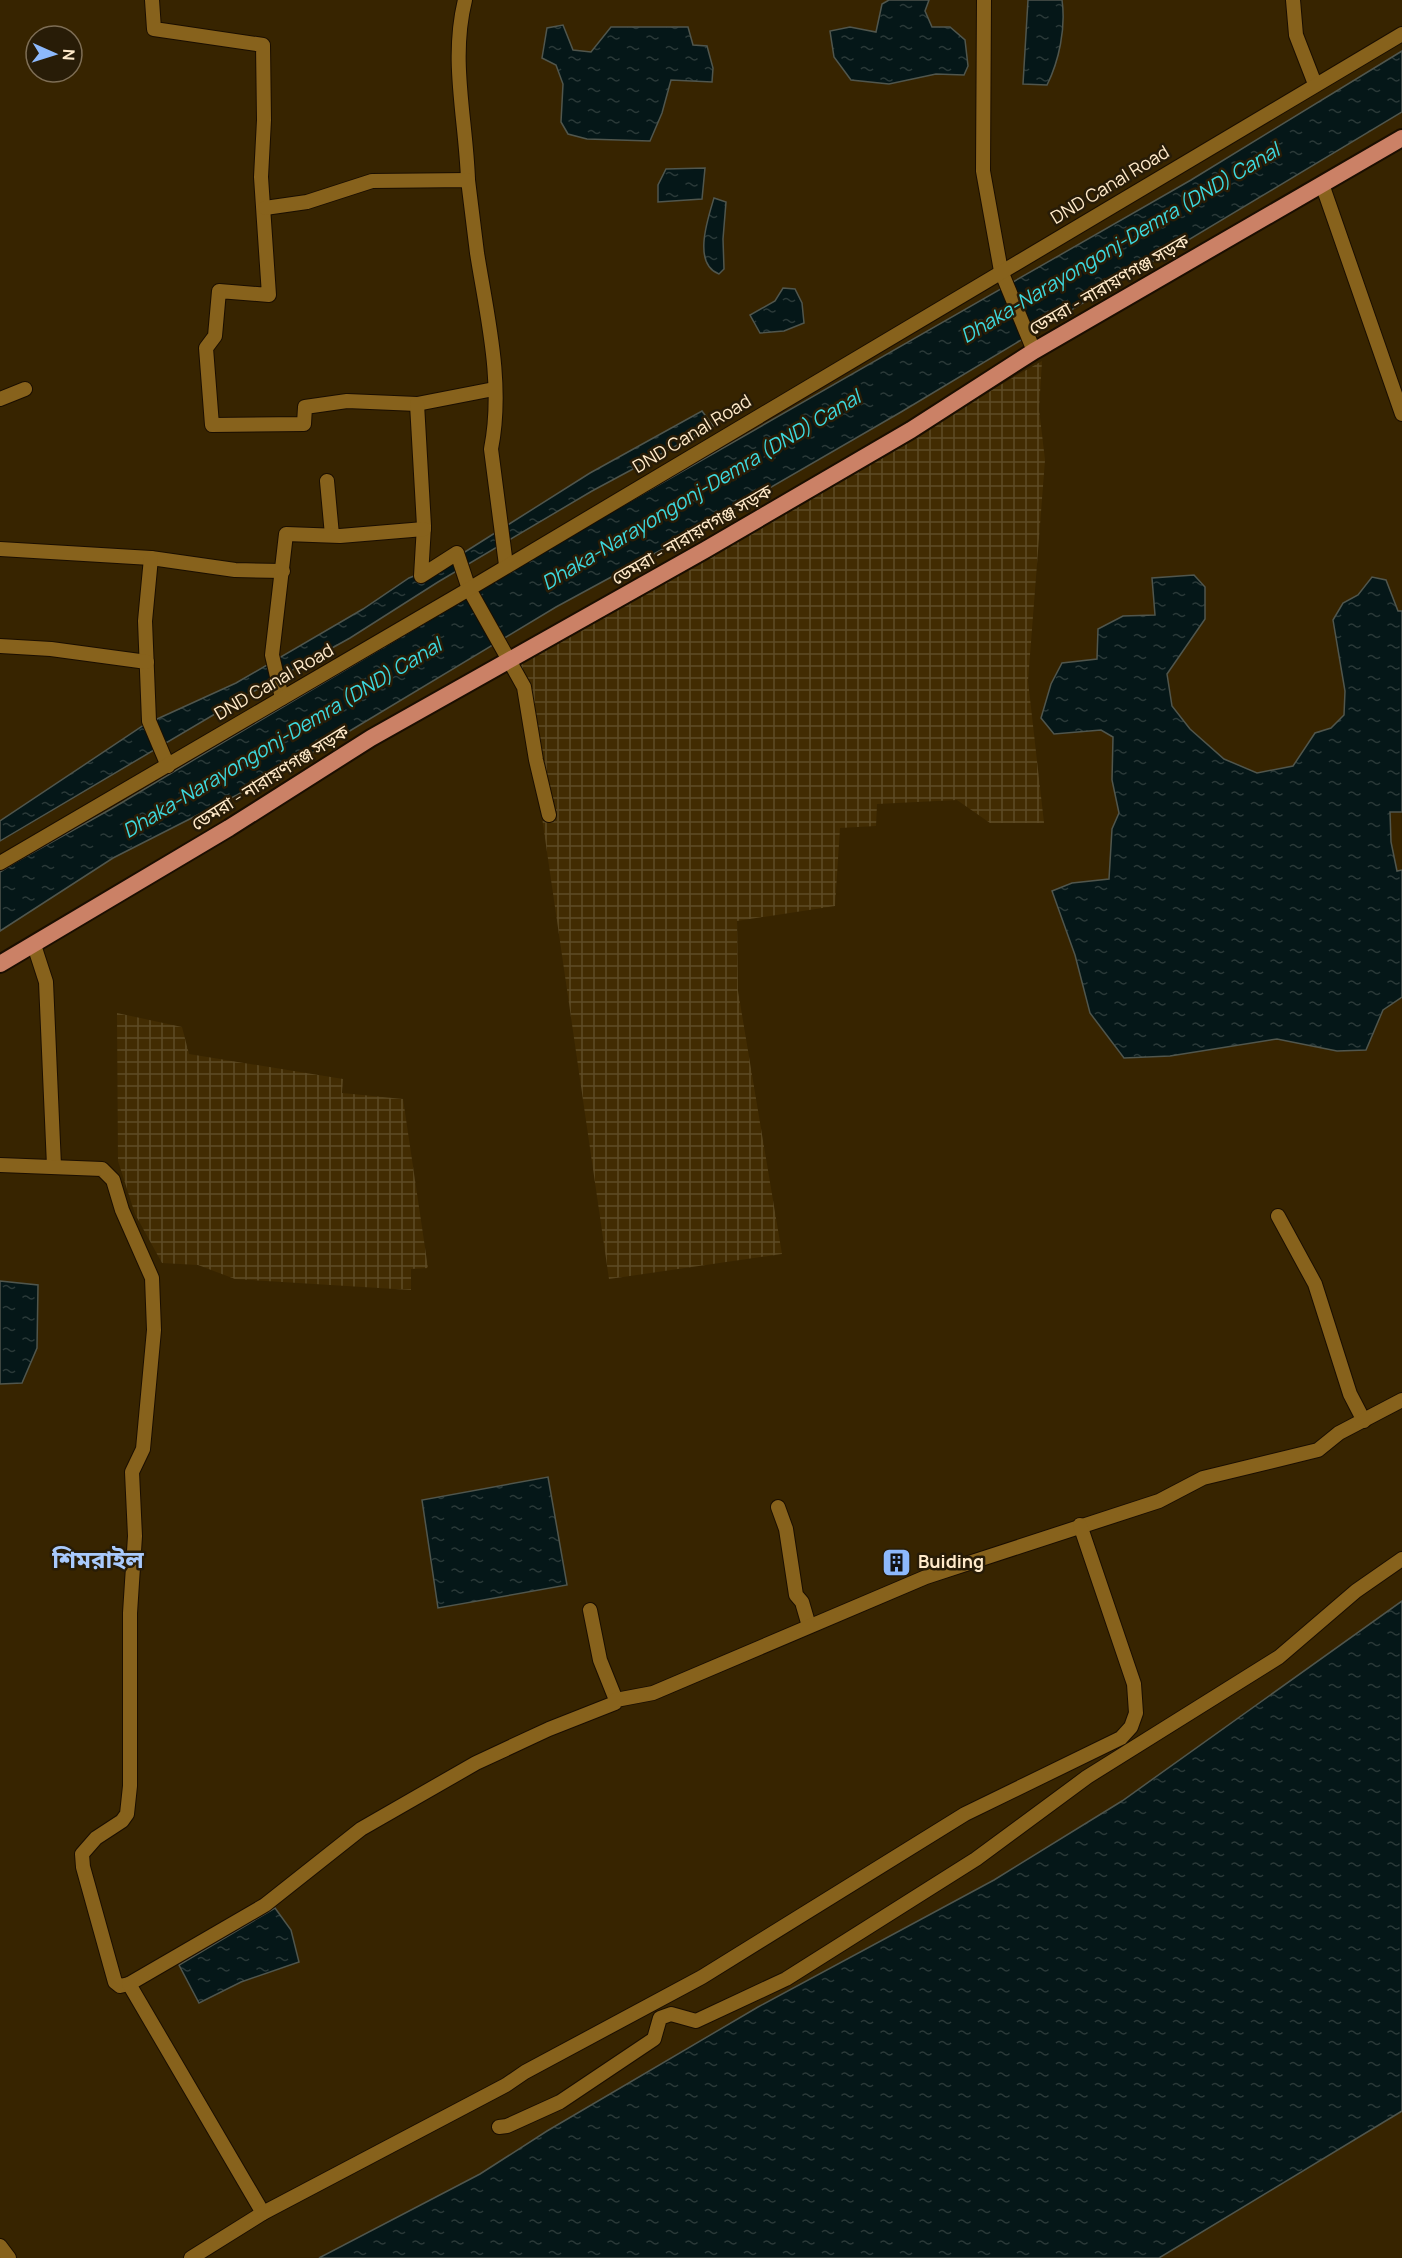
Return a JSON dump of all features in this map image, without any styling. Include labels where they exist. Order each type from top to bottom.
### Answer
[{"type":"main road","name":"ডেমরা - নারায়ণগঞ্জ সড়ক","points":[[0,964],[229,828],[370,738],[705,550],[911,430],[1034,351],[1402,138]]},
{"type":"street","points":[[152,0],[154,29],[263,45],[264,120],[261,177],[265,208],[269,295],[219,291],[215,336],[206,348],[212,425],[304,424],[304,407],[347,401],[417,404],[494,389]]},
{"type":"street","points":[[465,0],[458,58],[460,110],[477,253],[490,324],[495,430],[491,449],[506,565]]},
{"type":"street","points":[[984,0],[983,171],[1001,271],[1034,351]]},
{"type":"street","points":[[1293,0],[1296,35],[1315,84]]},
{"type":"street","name":"DND Canal Road","points":[[0,863],[469,589],[1402,34]]},
{"type":"street","points":[[265,208],[307,202],[372,182],[468,180]]},
{"type":"street","points":[[1322,184],[1402,414]]},
{"type":"street","points":[[0,399],[25,389]]},
{"type":"street","points":[[417,404],[424,529],[421,576],[457,553],[469,589],[524,687],[536,760],[549,814]]},
{"type":"street","points":[[327,481],[332,535]]},
{"type":"street","points":[[282,698],[272,656],[286,534],[332,535],[424,529]]},
{"type":"street","points":[[0,549],[151,558],[235,570],[283,571]]},
{"type":"street","points":[[151,558],[145,621],[149,721],[168,766]]},
{"type":"street","points":[[0,646],[51,649],[147,662]]},
{"type":"street","points":[[34,945],[46,982],[54,1166]]},
{"type":"street","points":[[0,1165],[95,1167],[109,1174],[152,1278],[154,1330],[143,1449],[132,1472],[135,1536],[130,1612],[128,1814],[122,1821],[96,1838],[82,1854],[83,1867],[114,1982],[124,1985],[263,2213]]},
{"type":"street","points":[[1278,1216],[1316,1284],[1350,1394],[1364,1421]]},
{"type":"street","points":[[124,1985],[265,1905],[361,1829],[476,1763],[549,1729],[615,1703],[616,1700],[653,1693],[926,1577],[1159,1501],[1203,1478],[1318,1450],[1339,1433],[1402,1401]]},
{"type":"street","points":[[778,1507],[786,1530],[796,1595],[802,1602],[808,1626]]},
{"type":"street","points":[[191,2258],[263,2213],[506,2085],[525,2072],[702,1977],[965,1814],[1121,1738],[1131,1727],[1136,1713],[1134,1684],[1080,1525]]},
{"type":"street","points":[[499,2127],[507,2126],[560,2102],[654,2039],[660,2018],[671,2014],[696,2021],[786,1979],[976,1859],[1088,1777],[1279,1657],[1356,1591],[1402,1559]]},
{"type":"street","points":[[590,1610],[600,1660],[616,1700]]},
{"type":"street","points":[[0,2246],[9,2258]]},
{"type":"shaded area","points":[[1042,361],[1039,409],[1045,460],[1028,681],[1044,823],[990,823],[957,800],[877,804],[876,826],[840,828],[835,906],[737,921],[738,991],[782,1254],[609,1279],[519,659],[670,576]]},
{"type":"shaded area","points":[[117,1013],[182,1027],[189,1054],[343,1079],[342,1093],[403,1099],[428,1268],[411,1269],[411,1290],[235,1279],[198,1265],[162,1263],[135,1214],[118,1161]]},
{"type":"water","points":[[889,0],[929,0],[925,11],[932,27],[950,27],[965,40],[968,66],[964,75],[936,74],[889,84],[851,80],[834,57],[830,31],[850,27],[876,32],[882,4]]},
{"type":"water","points":[[1028,0],[1062,0],[1063,22],[1060,44],[1055,66],[1047,85],[1023,84]]},
{"type":"water","points":[[563,25],[573,50],[591,52],[611,27],[688,27],[693,45],[707,46],[713,68],[712,82],[671,80],[662,113],[650,141],[587,139],[568,134],[561,122],[563,84],[556,65],[542,58],[547,28]]},
{"type":"water","name":"Dhaka-Narayongonj-Demra (DND) Canal","points":[[1402,51],[1402,112],[901,412],[685,537],[556,607],[333,741],[237,795],[113,858],[0,931],[0,872],[14,863],[111,809],[606,515],[1191,180]]},
{"type":"water","points":[[705,168],[702,199],[658,202],[658,185],[666,169]]},
{"type":"water","points":[[714,198],[726,202],[723,239],[724,269],[719,274],[711,269],[704,251],[706,228]]},
{"type":"water","points":[[783,288],[795,289],[802,303],[804,323],[784,331],[760,333],[750,315],[775,301]]},
{"type":"water","points":[[702,411],[713,426],[592,491],[438,582],[350,638],[242,698],[0,841],[0,821],[144,725],[236,683],[363,609],[409,578],[449,562],[590,473]]},
{"type":"water","points":[[1194,575],[1205,587],[1205,619],[1167,674],[1172,706],[1190,729],[1224,759],[1257,773],[1293,766],[1315,733],[1331,728],[1344,715],[1345,691],[1333,620],[1343,603],[1358,595],[1372,577],[1386,580],[1398,611],[1402,611],[1402,812],[1390,812],[1391,842],[1397,871],[1402,870],[1402,997],[1383,1010],[1366,1050],[1337,1051],[1277,1039],[1170,1056],[1124,1058],[1090,1013],[1075,955],[1052,891],[1072,883],[1109,879],[1112,829],[1119,813],[1112,780],[1113,737],[1101,730],[1054,734],[1041,718],[1051,684],[1062,663],[1097,659],[1098,629],[1123,616],[1155,615],[1152,578]]},
{"type":"water","points":[[0,1281],[38,1285],[37,1348],[22,1383],[0,1384]]},
{"type":"water","points":[[548,1477],[567,1585],[438,1608],[422,1500]]},
{"type":"water","points":[[1402,1601],[1402,2111],[1159,2258],[319,2258],[480,2174],[547,2131],[758,2007],[994,1880],[1122,1801]]},
{"type":"water","points":[[275,1908],[291,1930],[299,1962],[241,1982],[199,2003],[179,1965]]},
{"type":"place","name":"Buiding","points":[[897,1562]]},
{"type":"district","name":"শিমরাইল","points":[[98,1560]]}]
